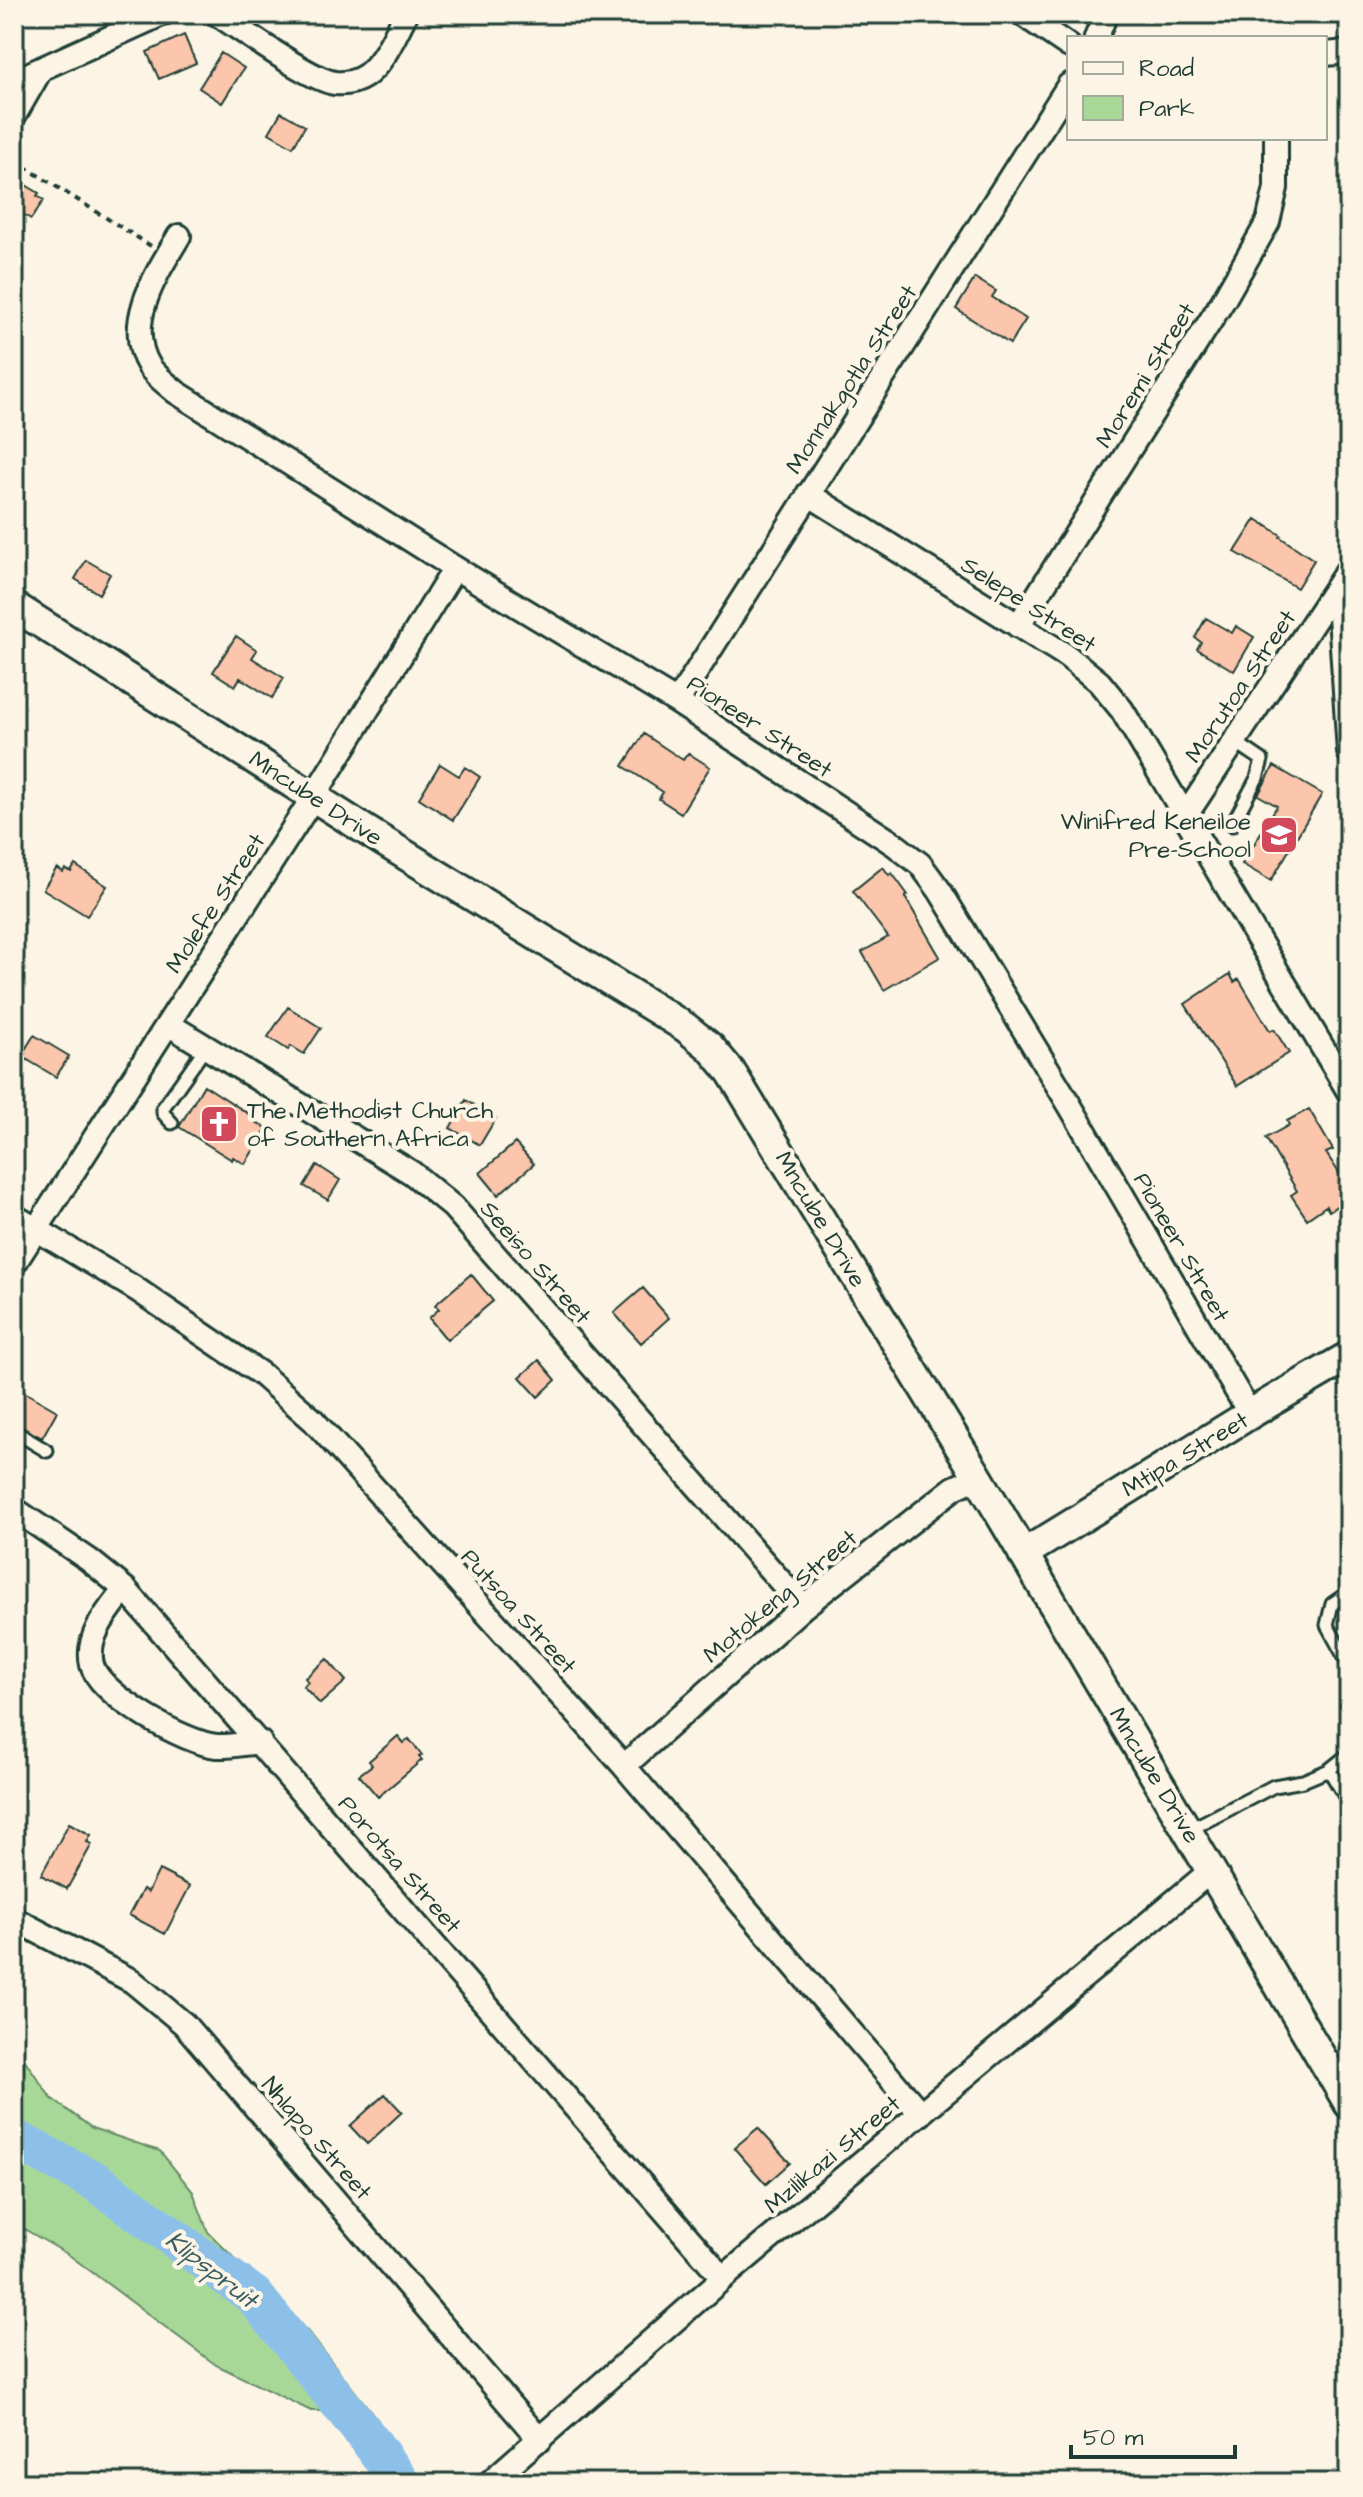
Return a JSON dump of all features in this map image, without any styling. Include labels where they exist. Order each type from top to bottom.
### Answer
[{"type":"street","points":[[14,81],[162,14]]},
{"type":"street","points":[[217,14],[312,74],[333,83],[351,83],[366,75],[380,60],[406,14]]},
{"type":"street","points":[[1022,14],[1067,45]]},
{"type":"street","points":[[1097,36],[1106,14]]},
{"type":"street","points":[[1327,54],[1349,52]]},
{"type":"street","points":[[14,116],[41,69]]},
{"type":"street","name":"Monnakgotla Street","points":[[677,702],[1067,88]]},
{"type":"street","name":"Moremi Street","points":[[1018,626],[1223,301],[1268,222],[1276,188],[1276,140]]},
{"type":"street","name":"Pioneer Street","points":[[179,236],[148,294],[140,318],[140,348],[150,369],[176,392],[455,568],[677,702],[920,864],[940,891],[1069,1104],[1250,1414]]},
{"type":"street","name":"Selepe Street","points":[[808,494],[1067,656],[1099,682],[1122,710],[1349,1092]]},
{"type":"street","name":"Molefe Street","points":[[14,1264],[314,796],[455,568]]},
{"type":"street","name":"Morutoa Street","points":[[1186,815],[1344,576]]},
{"type":"street","name":"Morutoa Street","points":[[1344,576],[1349,752]]},
{"type":"street","name":"Mncube Drive","points":[[14,606],[635,999],[685,1027],[710,1047],[738,1083],[978,1477],[1349,2104]]},
{"type":"street","name":"Seeiso Street","points":[[168,1024],[412,1173],[453,1207],[803,1607]]},
{"type":"street","name":"Putsoa Street","points":[[14,1216],[136,1289],[261,1374],[313,1420],[624,1766],[921,2114]]},
{"type":"street","name":"Mtipa Street","points":[[1023,1554],[1349,1356]]},
{"type":"street","name":"Motokeng Street","points":[[624,1766],[803,1607],[954,1488],[978,1477]]},
{"type":"street","name":"Porotsa Street","points":[[14,1509],[89,1560],[125,1589],[723,2278]]},
{"type":"street","points":[[125,1589],[102,1620],[92,1641],[92,1664],[99,1680],[117,1696],[185,1738],[216,1746],[260,1742]]},
{"type":"street","name":"Mzilikazi Street","points":[[489,2483],[723,2278],[1212,1870]]},
{"type":"street","name":"Nhlapo Street","points":[[14,1919],[132,1981],[184,2024],[540,2440]]},
{"type":"lane","points":[[1232,825],[1257,778],[1262,760],[1234,741]]},
{"type":"lane","points":[[172,1123],[163,1113],[163,1108],[206,1047]]},
{"type":"lane","points":[[14,1431],[47,1451]]},
{"type":"lane","points":[[1349,1592],[1332,1604],[1327,1625],[1349,1665]]},
{"type":"lane","points":[[1188,1830],[1274,1786],[1303,1781],[1329,1770],[1349,1754]]},
{"type":"lane","points":[[1329,1770],[1349,1803]]},
{"type":"path","points":[[14,160],[144,239],[165,259]]},
{"type":"green space","points":[[14,2054],[24,2059],[51,2098],[92,2128],[160,2151],[193,2192],[208,2232],[308,2332],[377,2419],[346,2411],[311,2411],[216,2365],[69,2255],[14,2223]]},
{"type":"building","points":[[184,35],[196,63],[159,79],[147,52]]},
{"type":"building","points":[[221,53],[244,68],[222,103],[199,88]]},
{"type":"building","points":[[281,112],[305,126],[293,147],[269,133]]},
{"type":"building","points":[[14,178],[39,193],[37,196],[44,200],[31,219],[14,209]]},
{"type":"building","points":[[975,278],[996,291],[992,297],[1026,319],[1010,344],[956,309]]},
{"type":"building","points":[[1256,519],[1314,560],[1297,588],[1235,552]]},
{"type":"building","points":[[86,560],[110,574],[99,594],[75,579]]},
{"type":"building","points":[[1206,618],[1232,633],[1236,626],[1254,637],[1234,671],[1197,649],[1201,642],[1195,638]]},
{"type":"building","points":[[236,636],[257,650],[252,658],[284,678],[272,698],[240,678],[235,686],[213,672]]},
{"type":"building","points":[[644,734],[683,760],[688,753],[710,767],[681,813],[659,799],[663,792],[623,766]]},
{"type":"building","points":[[440,764],[459,776],[465,767],[480,777],[453,820],[419,798]]},
{"type":"building","name":"Winifred Keneiloe Pre-School","points":[[1274,766],[1322,794],[1271,881],[1242,864],[1277,806],[1258,795]]},
{"type":"building","points":[[75,865],[107,886],[87,916],[43,889],[57,868],[71,872]]},
{"type":"building","points":[[883,867],[889,875],[892,873],[908,895],[905,897],[940,957],[884,990],[862,952],[888,937],[853,891]]},
{"type":"building","points":[[1230,974],[1234,982],[1239,979],[1270,1031],[1274,1029],[1289,1053],[1237,1086],[1185,1004]]},
{"type":"building","points":[[288,1007],[321,1028],[304,1054],[291,1046],[288,1050],[268,1037]]},
{"type":"building","points":[[34,1035],[69,1056],[56,1077],[21,1056]]},
{"type":"building","name":"The Methodist Church of Southern Africa","points":[[204,1085],[267,1128],[245,1164],[233,1157],[232,1160],[179,1127]]},
{"type":"building","points":[[466,1100],[496,1118],[480,1145],[450,1128]]},
{"type":"building","points":[[1309,1109],[1333,1150],[1326,1153],[1349,1188],[1349,1198],[1329,1211],[1326,1206],[1307,1219],[1291,1195],[1297,1191],[1266,1138]]},
{"type":"building","points":[[515,1143],[534,1164],[498,1195],[480,1173]]},
{"type":"building","points":[[317,1165],[340,1180],[328,1200],[304,1186]]},
{"type":"building","points":[[471,1274],[493,1301],[447,1340],[429,1318],[439,1309],[435,1305]]},
{"type":"building","points":[[643,1288],[669,1318],[641,1343],[614,1313]]},
{"type":"building","points":[[539,1360],[556,1380],[538,1397],[520,1377]]},
{"type":"building","points":[[14,1386],[57,1411],[42,1438],[14,1423]]},
{"type":"building","points":[[327,1659],[346,1681],[320,1704],[303,1686],[308,1682],[305,1678]]},
{"type":"building","points":[[398,1736],[404,1743],[409,1739],[422,1755],[419,1757],[422,1760],[378,1797],[359,1775],[372,1765],[369,1761]]},
{"type":"building","points":[[69,1823],[91,1835],[87,1842],[92,1844],[67,1889],[41,1875]]},
{"type":"building","points":[[159,1870],[190,1886],[165,1934],[129,1915],[143,1889],[148,1892]]},
{"type":"building","points":[[385,2094],[402,2112],[367,2144],[350,2126]]},
{"type":"building","points":[[758,2128],[790,2163],[766,2184],[734,2148]]},
{"type":"waterway","name":"Klipspruit","points":[[14,2139],[95,2181],[254,2296],[400,2483]]},
{"type":"place","name":"Winifred Keneiloe Pre-School","points":[[1279,835]]},
{"type":"place","name":"The Methodist Church of Southern Africa","points":[[219,1124]]}]
